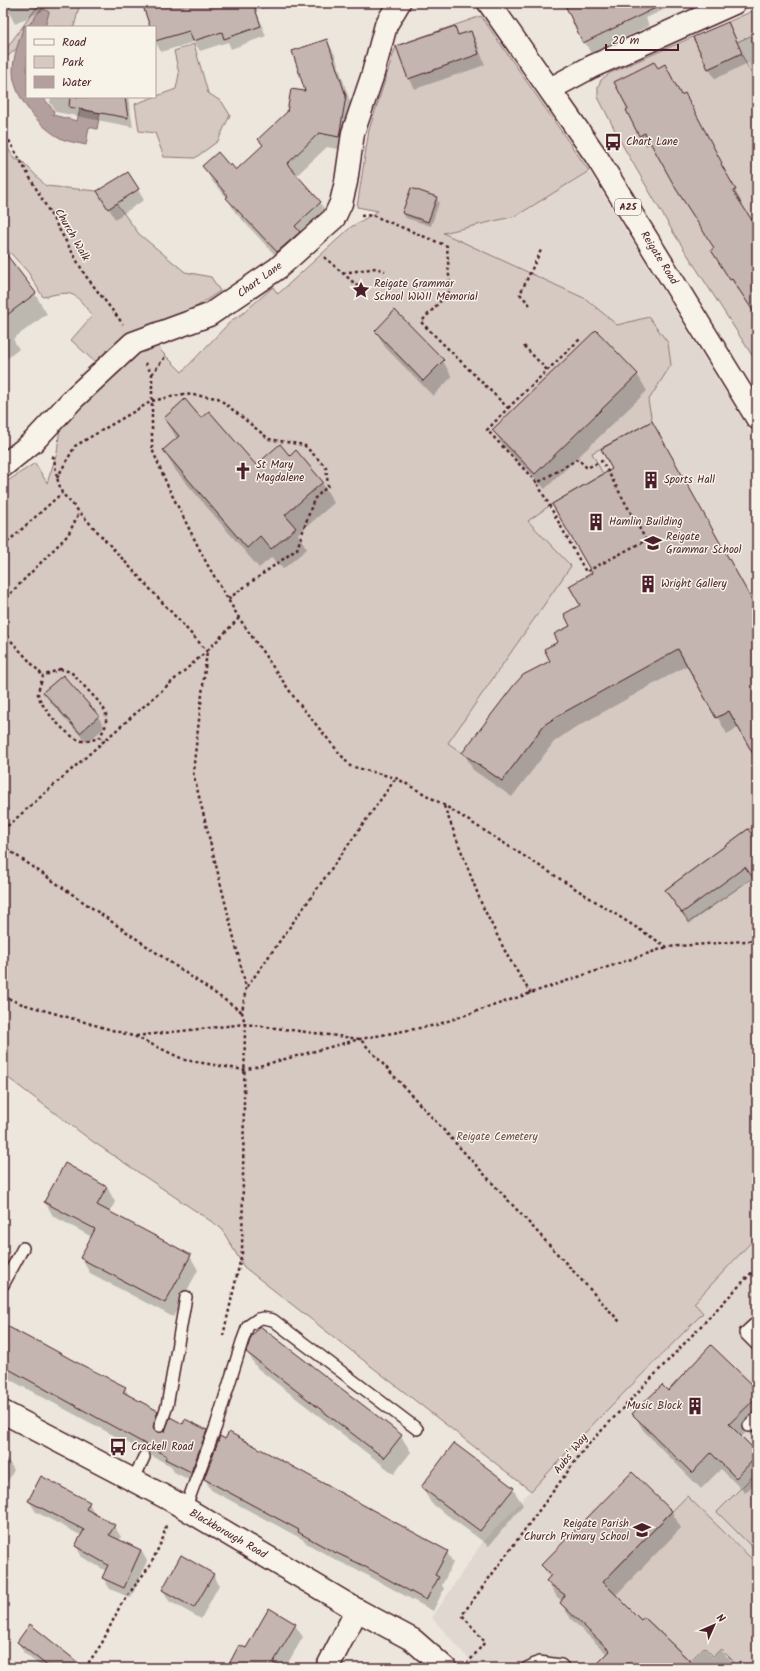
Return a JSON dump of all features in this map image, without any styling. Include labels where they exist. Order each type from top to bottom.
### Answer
[{"type":"main road","name":"Chart Lane","points":[[3,466],[33,442],[74,398],[133,343],[210,315],[278,268],[334,218],[342,196],[354,133],[372,77],[386,25],[399,3]]},
{"type":"main road","name":"Reigate Road","points":[[489,3],[596,156],[757,418]]},
{"type":"main road","points":[[550,89],[591,67],[734,3]]},
{"type":"main road","name":"Blackborough Road","points":[[3,1412],[178,1505],[357,1610],[413,1640],[445,1668]]},
{"type":"main road","points":[[327,1668],[357,1610]]},
{"type":"lane","points":[[3,1285],[23,1248]]},
{"type":"lane","points":[[160,1426],[166,1406],[186,1297]]},
{"type":"lane","points":[[178,1505],[216,1426],[248,1326],[258,1319],[264,1318],[273,1320],[417,1428]]},
{"type":"lane","points":[[757,1322],[746,1333],[757,1345]]},
{"type":"lane","points":[[133,1481],[144,1457]]},
{"type":"lane","points":[[527,1668],[539,1662],[562,1665],[564,1668]]},
{"type":"path","name":"Church Walk","points":[[3,130],[85,275],[124,325],[133,343]]},
{"type":"path","points":[[334,218],[372,215],[447,246],[450,291],[421,322],[508,408]]},
{"type":"path","points":[[530,305],[520,294],[542,248]]},
{"type":"path","points":[[321,254],[360,288]]},
{"type":"path","points":[[342,273],[376,268],[385,271]]},
{"type":"path","points":[[537,483],[578,460],[587,468],[602,461],[646,540],[586,572],[537,483],[487,430],[580,339]]},
{"type":"path","points":[[524,346],[547,370]]},
{"type":"path","points":[[152,374],[152,449],[169,490],[207,564],[239,618],[296,700],[350,766],[396,778],[444,805],[667,947]]},
{"type":"path","points":[[57,478],[75,446],[152,401],[184,394],[218,398],[269,439],[304,444],[326,467],[328,486],[314,500],[297,549],[228,599]]},
{"type":"path","points":[[50,453],[54,458],[57,478],[62,493],[207,651],[193,772],[246,987],[242,1012],[245,1024],[242,1253],[222,1344]]},
{"type":"path","points":[[3,546],[62,493]]},
{"type":"path","points":[[3,603],[4,600],[68,535],[79,513]]},
{"type":"path","points":[[3,830],[207,651],[239,618]]},
{"type":"path","points":[[3,632],[43,676]]},
{"type":"path","points":[[60,669],[71,672],[100,702],[106,712],[106,725],[100,737],[91,741],[80,740],[70,735],[43,708],[38,693],[43,676],[60,669]]},
{"type":"path","points":[[100,737],[104,741]]},
{"type":"path","points":[[246,987],[396,778]]},
{"type":"path","points":[[444,805],[482,905],[507,955],[531,994]]},
{"type":"path","points":[[3,838],[7,849],[242,1012]]},
{"type":"path","points":[[3,996],[19,1004],[136,1036],[185,1060],[244,1070],[360,1039],[436,1025],[667,947],[757,940]]},
{"type":"path","points":[[136,1036],[245,1024],[360,1039],[620,1322]]},
{"type":"path","name":"Aubs' Way","points":[[464,1668],[485,1642],[462,1616],[585,1448],[757,1267]]},
{"type":"path","points":[[85,1668],[102,1643],[120,1606],[151,1564],[178,1505]]},
{"type":"shaded area","name":"Reigate Grammar School","points":[[589,171],[757,443],[757,875],[674,933],[419,782],[528,521],[351,227],[516,216]]},
{"type":"shaded area","points":[[757,1016],[757,1151],[755,1139],[755,1020]]},
{"type":"shaded area","points":[[757,1236],[757,1668],[477,1668],[432,1618],[482,1543],[597,1420],[703,1313],[693,1304]]},
{"type":"green space","points":[[40,3],[80,3],[74,26],[45,26],[49,12],[42,8],[29,25],[24,26],[17,48],[7,57],[3,56],[3,53]]},
{"type":"green space","points":[[757,9],[757,33],[737,42],[728,22]]},
{"type":"green space","name":"Reigate Cemetery","points":[[481,16],[589,171],[516,216],[443,233],[586,299],[617,325],[649,317],[668,343],[671,365],[648,401],[652,421],[592,453],[603,474],[552,504],[528,521],[571,566],[448,743],[502,781],[544,725],[658,613],[716,718],[729,711],[757,761],[757,828],[748,829],[665,890],[689,922],[757,875],[755,1139],[757,1151],[757,1236],[694,1303],[703,1313],[597,1420],[531,1491],[244,1267],[221,1228],[92,1141],[3,1074],[3,484],[35,463],[47,483],[57,453],[60,426],[131,356],[157,343],[161,351],[182,372],[232,320],[242,314],[273,287],[278,294],[351,227],[378,211],[357,207],[369,130],[396,46]]},
{"type":"green space","points":[[693,37],[708,69],[741,53],[757,85],[757,363],[673,232],[623,146],[598,97],[598,87],[601,80],[610,73]]},
{"type":"green space","points":[[194,44],[208,93],[222,102],[230,115],[218,141],[195,158],[164,157],[155,133],[139,131],[135,104],[151,98],[156,98],[156,96],[176,89],[179,74],[174,51]]},
{"type":"green space","points":[[3,139],[14,159],[22,161],[46,186],[97,191],[116,203],[139,234],[185,272],[211,277],[220,291],[184,315],[97,364],[71,340],[92,316],[86,308],[72,294],[67,293],[43,297],[28,272],[3,245]]},
{"type":"green space","points":[[757,1472],[757,1552],[717,1512]]},
{"type":"green space","points":[[687,1496],[757,1564],[757,1668],[740,1668],[721,1649],[713,1656],[704,1647],[690,1661],[644,1617],[626,1636],[603,1582]]},
{"type":"water","points":[[42,8],[49,12],[45,26],[26,26],[26,98],[44,98],[54,111],[53,115],[77,121],[80,109],[100,113],[97,129],[89,127],[86,145],[62,139],[45,127],[29,111],[18,91],[14,81],[14,60],[24,26],[29,25]]},
{"type":"building","points":[[142,3],[253,3],[261,26],[224,39],[222,32],[193,41],[189,31],[156,41],[156,26],[150,26]]},
{"type":"building","points":[[564,3],[666,3],[583,43]]},
{"type":"building","points":[[728,22],[742,53],[708,69],[693,37]]},
{"type":"building","points":[[455,26],[458,35],[471,31],[479,54],[408,79],[396,46]]},
{"type":"building","points":[[327,39],[346,96],[339,137],[319,133],[287,164],[321,202],[295,226],[300,232],[277,252],[226,198],[228,196],[202,166],[218,152],[230,166],[231,164],[236,170],[263,145],[258,139],[287,112],[291,89],[305,91],[292,51]]},
{"type":"building","points":[[654,62],[658,68],[665,64],[681,95],[685,93],[736,190],[733,191],[757,228],[757,317],[732,279],[730,280],[711,250],[714,248],[676,189],[645,133],[639,136],[626,110],[628,109],[614,82]]},
{"type":"building","points":[[70,98],[125,98],[128,118],[69,107]]},
{"type":"building","points":[[128,172],[139,189],[108,209],[97,191]]},
{"type":"building","points":[[411,188],[437,197],[428,222],[402,213]]},
{"type":"building","points":[[3,250],[36,293],[3,318]]},
{"type":"building","points":[[395,310],[444,360],[423,381],[375,331]]},
{"type":"building","points":[[596,330],[638,374],[535,474],[492,430]]},
{"type":"building","name":"St Mary Magdalene","points":[[185,399],[201,418],[209,411],[256,465],[280,444],[290,456],[296,450],[323,482],[285,515],[296,528],[271,549],[260,536],[247,548],[163,450],[179,436],[164,418]]},
{"type":"building","points":[[652,421],[757,609],[757,761],[729,711],[716,718],[678,649],[544,725],[502,781],[462,753],[523,675],[550,661],[544,649],[558,642],[554,634],[570,626],[564,614],[580,605],[569,586],[592,573],[552,504],[612,469],[601,449]]},
{"type":"building","points":[[63,675],[99,716],[80,733],[43,692]]},
{"type":"building","points":[[748,829],[757,841],[757,883],[745,867],[682,913],[665,890]]},
{"type":"building","points":[[65,1163],[107,1187],[97,1205],[191,1255],[165,1303],[80,1258],[95,1229],[44,1202]]},
{"type":"building","points":[[3,1324],[126,1387],[123,1392],[158,1411],[153,1427],[157,1432],[165,1431],[170,1417],[183,1424],[185,1419],[207,1430],[191,1472],[165,1459],[167,1456],[3,1366]]},
{"type":"building","points":[[260,1326],[402,1435],[384,1458],[246,1352],[251,1337]]},
{"type":"building","name":"Music Block","points":[[711,1345],[757,1389],[757,1397],[729,1424],[757,1452],[757,1456],[736,1478],[711,1453],[692,1473],[632,1414],[662,1385],[668,1391]]},
{"type":"building","points":[[229,1432],[448,1551],[435,1575],[439,1577],[426,1600],[360,1564],[330,1550],[298,1532],[299,1530],[204,1479],[220,1436],[225,1439]]},
{"type":"building","points":[[454,1443],[514,1488],[480,1531],[421,1487]]},
{"type":"building","points":[[632,1472],[672,1511],[603,1582],[641,1620],[644,1617],[697,1668],[593,1668],[610,1651],[560,1603],[565,1595],[546,1581],[551,1575],[541,1565]]},
{"type":"building","points":[[41,1476],[90,1502],[86,1509],[115,1525],[109,1535],[141,1550],[124,1588],[102,1578],[108,1565],[75,1546],[84,1530],[28,1501]]},
{"type":"building","points":[[181,1555],[214,1574],[194,1608],[162,1590]]},
{"type":"building","points":[[269,1608],[296,1624],[273,1663],[283,1668],[227,1668],[239,1645],[246,1648]]},
{"type":"building","points":[[30,1624],[85,1668],[50,1668],[17,1642]]},
{"type":"place","name":"Chart Lane","points":[[613,142]]},
{"type":"place","name":"Reigate Grammar School WWII Memorial","points":[[361,290]]},
{"type":"place","name":"St Mary Magdalene","points":[[243,471]]},
{"type":"place","name":"Sports Hall","points":[[651,480]]},
{"type":"place","name":"Hamlin Building","points":[[596,522]]},
{"type":"place","name":"Reigate Grammar School","points":[[653,543]]},
{"type":"place","name":"Wright Gallery","points":[[648,584]]},
{"type":"place","name":"Music Block","points":[[695,1406]]},
{"type":"place","name":"Crackell Road","points":[[118,1447]]},
{"type":"place","name":"Reigate Parish Church Primary School","points":[[642,1530]]}]
